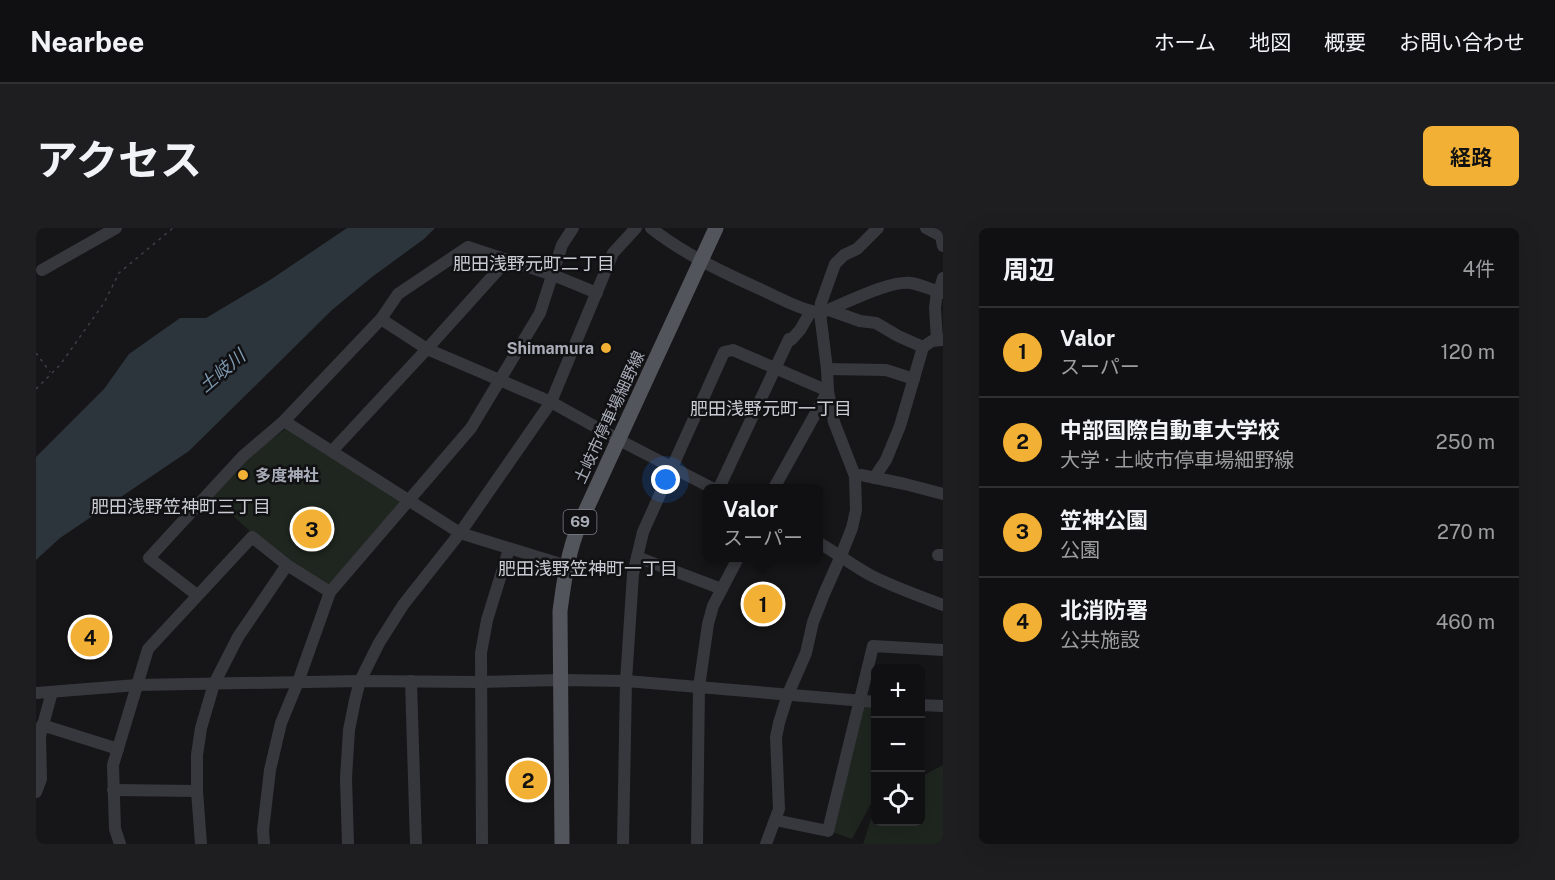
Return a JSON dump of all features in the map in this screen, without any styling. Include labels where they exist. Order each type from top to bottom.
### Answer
[{"type":"main road","name":"土岐市停車場細野線","points":[[562,844],[560,611],[575,533],[716,228]]},
{"type":"street","points":[[42,270],[116,228]]},
{"type":"street","points":[[264,844],[263,830],[270,770],[281,723],[330,592],[471,428],[540,313],[562,246],[573,228]]},
{"type":"street","points":[[348,844],[346,778],[349,739],[360,681],[379,643],[403,605],[460,533],[551,402],[613,253],[636,228]]},
{"type":"street","points":[[651,228],[670,243],[701,261],[783,300],[860,321],[876,323],[923,347]]},
{"type":"street","points":[[766,844],[779,809],[776,737],[788,694],[806,652],[813,622],[852,528],[856,510],[855,476],[834,422],[828,391],[821,303],[835,264],[844,255],[857,249],[878,228]]},
{"type":"street","points":[[926,228],[941,236],[943,246]]},
{"type":"street","points":[[196,595],[149,558],[243,456],[284,421],[381,319],[398,294],[468,248],[553,275],[597,293]]},
{"type":"street","points":[[332,451],[507,260]]},
{"type":"street","points":[[874,478],[886,460],[904,415],[923,347],[940,340],[935,308],[943,278]]},
{"type":"street","points":[[721,484],[789,339],[791,340],[820,311],[898,284],[910,283],[940,292]]},
{"type":"street","points":[[381,319],[427,349],[551,402],[703,484]]},
{"type":"street","points":[[623,844],[626,681],[633,574],[643,532],[724,352],[733,350],[828,391]]},
{"type":"street","points":[[827,369],[886,370],[914,379]]},
{"type":"street","points":[[777,484],[828,391]]},
{"type":"street","points":[[284,421],[460,533],[567,566]]},
{"type":"street","points":[[855,476],[861,475],[943,494]]},
{"type":"street","points":[[120,844],[115,829],[113,765],[148,649],[252,537],[287,565],[330,592]]},
{"type":"street","points":[[823,545],[872,576],[943,604]]},
{"type":"street","points":[[482,844],[480,682],[483,636],[509,549]]},
{"type":"street","points":[[637,557],[722,589]]},
{"type":"street","points":[[697,844],[699,687],[708,624],[713,606],[736,562]]},
{"type":"street","points":[[201,844],[197,755],[201,728],[214,684],[238,637],[287,565]]},
{"type":"street","points":[[775,820],[828,831],[873,646],[943,650]]},
{"type":"street","points":[[36,792],[41,779],[40,735],[45,692],[137,686],[298,682],[562,680],[626,681],[871,702]]},
{"type":"street","points":[[411,681],[416,844]]},
{"type":"street","points":[[925,705],[943,706]]},
{"type":"street","points":[[42,725],[118,749]]},
{"type":"street","points":[[113,790],[197,792]]},
{"type":"path","points":[[36,389],[60,365],[104,303],[119,273],[173,228]]},
{"type":"path","points":[[36,353],[51,373]]},
{"type":"shaded area","points":[[288,427],[402,500],[325,589],[276,555],[212,495],[247,458]]},
{"type":"shaded area","points":[[862,706],[871,707],[871,803],[852,839],[832,832]]},
{"type":"shaded area","points":[[943,765],[943,844],[863,844],[871,819],[871,826],[925,826],[925,775]]},
{"type":"water","name":"土岐川","points":[[347,228],[435,228],[332,310],[189,451],[60,538],[36,560],[36,457],[104,389],[129,354],[180,318],[206,318],[270,280]]},
{"type":"place","name":"Shimamura","points":[[606,348]]},
{"type":"place","name":"多度神社","points":[[243,475]]},
{"type":"place","name":"笠神公園","points":[[312,529]]},
{"type":"place","name":"Valor","points":[[763,604]]},
{"type":"place","name":"北消防署","points":[[90,637]]},
{"type":"place","name":"中部国際自動車大学校","points":[[528,780]]},
{"type":"district","name":"肥田浅野元町二丁目","points":[[534,264]]},
{"type":"district","name":"肥田浅野元町一丁目","points":[[771,409]]},
{"type":"district","name":"肥田浅野笠神町三丁目","points":[[181,507]]},
{"type":"district","name":"肥田浅野笠神町一丁目","points":[[588,569]]}]
